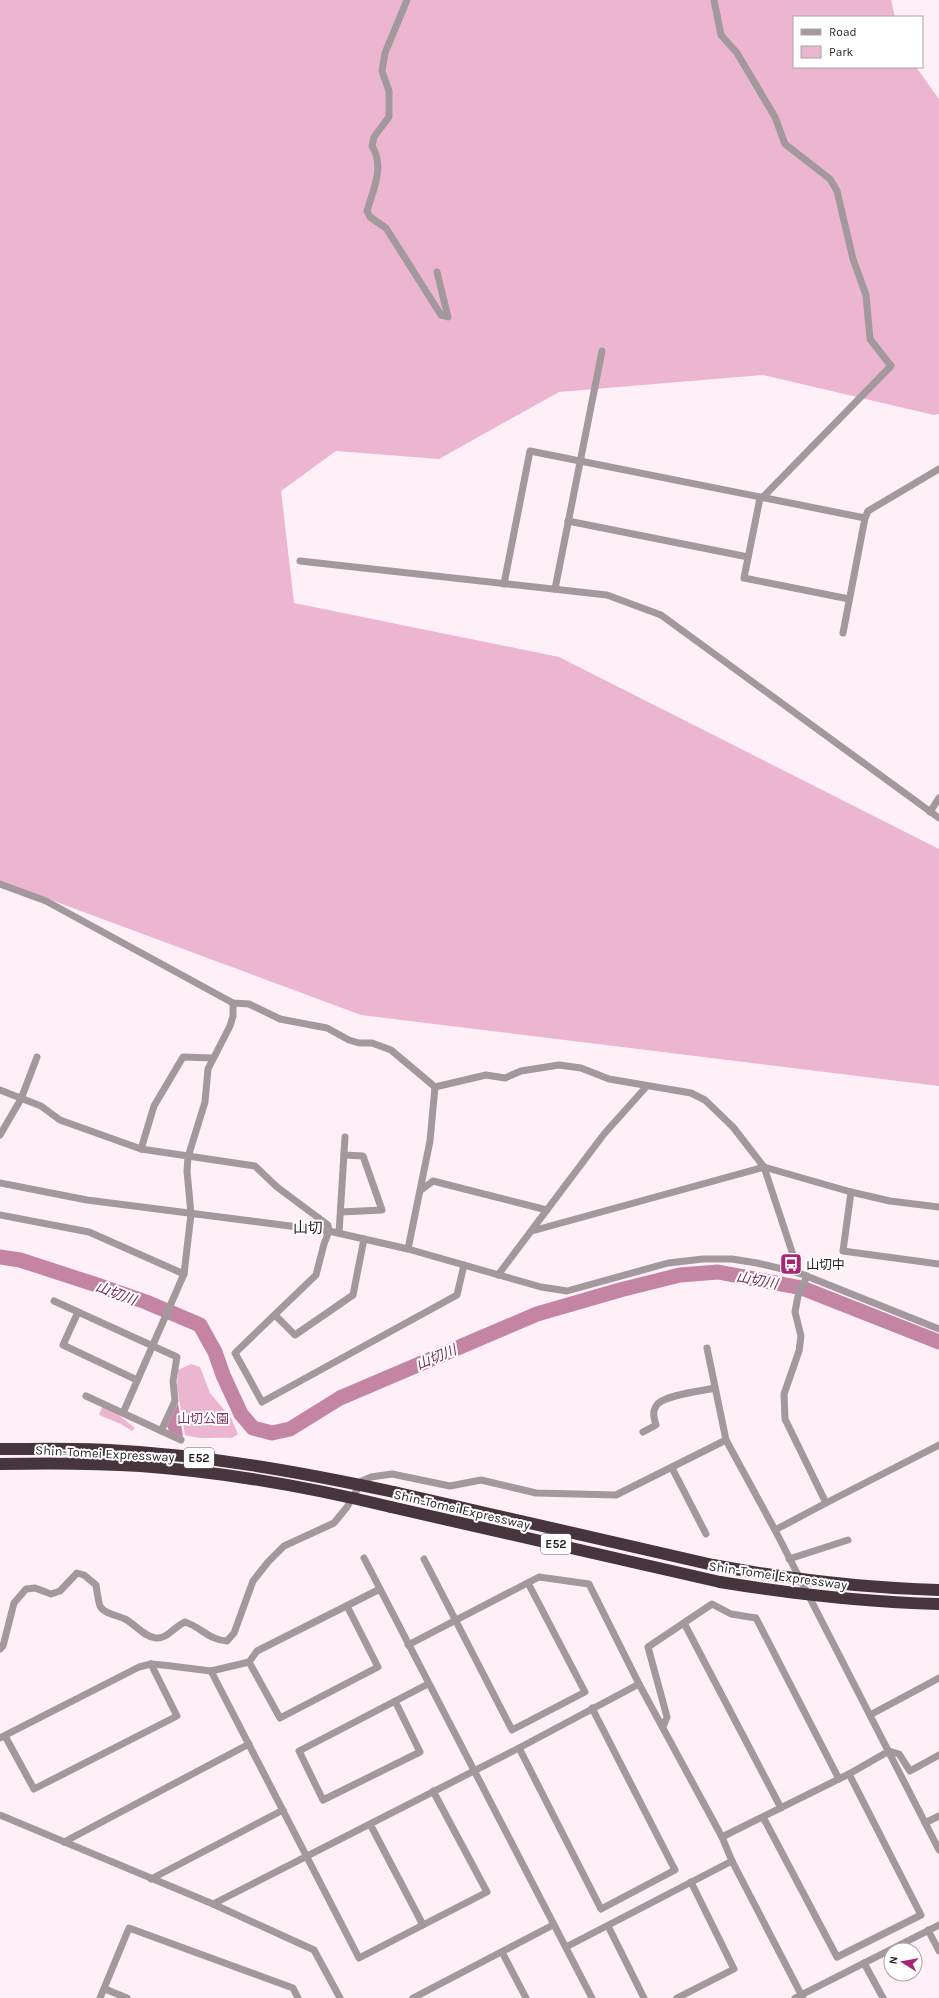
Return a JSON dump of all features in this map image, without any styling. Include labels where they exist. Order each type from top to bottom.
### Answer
[{"type":"highway","name":"Shin-Tomei Expressway","points":[[0,1449],[109,1450],[181,1456],[317,1475],[713,1566],[817,1582],[857,1586],[939,1590]]},
{"type":"highway","name":"Shin-Tomei Expressway","points":[[0,1464],[105,1464],[222,1474],[314,1490],[720,1582],[819,1596],[897,1603],[939,1604]]},
{"type":"street","points":[[407,0],[385,53],[382,72],[389,90],[389,117],[374,137],[372,146],[378,156],[379,172],[367,211],[370,217],[386,228],[441,315],[448,316],[437,272]]},
{"type":"street","points":[[714,0],[721,34],[737,53],[775,117],[785,144],[830,179],[837,191],[853,258],[866,295],[870,339],[891,366],[761,498],[744,578],[849,599]]},
{"type":"street","points":[[555,589],[602,351]]},
{"type":"street","points":[[504,584],[530,451],[865,518]]},
{"type":"street","points":[[843,633],[865,518],[868,510],[939,469]]},
{"type":"street","points":[[568,521],[748,557]]},
{"type":"street","points":[[300,561],[607,595],[661,616],[939,818]]},
{"type":"street","points":[[930,812],[939,798]]},
{"type":"street","points":[[0,884],[46,901],[233,1003],[249,1004],[280,1019],[326,1028],[349,1040],[359,1043],[372,1043],[391,1050],[435,1087]]},
{"type":"street","points":[[123,1413],[184,1274],[191,1214],[187,1171],[188,1157],[205,1102],[208,1069],[212,1058],[230,1026],[233,1016],[233,1003]]},
{"type":"street","points":[[0,1135],[21,1099],[37,1057]]},
{"type":"street","points":[[141,1149],[154,1106],[183,1057],[212,1058]]},
{"type":"street","points":[[435,1087],[486,1075],[505,1078],[521,1071],[559,1065],[581,1068],[609,1079],[691,1093],[705,1100],[733,1127],[764,1166],[799,1273],[805,1279],[939,1329]]},
{"type":"street","points":[[498,1275],[604,1134],[647,1086]]},
{"type":"street","points":[[408,1249],[430,1141],[435,1087]]},
{"type":"street","points":[[0,1090],[41,1106],[60,1120],[141,1149],[256,1166],[277,1187],[328,1225],[329,1231],[316,1275],[235,1353],[262,1402],[457,1295],[464,1265]]},
{"type":"street","points":[[340,1233],[345,1137]]},
{"type":"street","points":[[341,1212],[382,1210],[363,1156],[344,1155]]},
{"type":"street","points":[[532,1231],[764,1166],[851,1192],[890,1201],[939,1207]]},
{"type":"street","points":[[421,1190],[433,1181],[547,1210]]},
{"type":"street","points":[[0,1183],[87,1200],[340,1233],[408,1249],[541,1286],[567,1291],[668,1263],[704,1259],[750,1262],[799,1273]]},
{"type":"street","points":[[851,1192],[843,1251],[939,1264]]},
{"type":"street","points":[[0,1215],[89,1232],[184,1274]]},
{"type":"street","points":[[275,1315],[295,1335],[353,1295],[364,1239]]},
{"type":"street","points":[[805,1279],[798,1296],[795,1312],[801,1336],[799,1351],[784,1394],[784,1419],[826,1503]]},
{"type":"street","points":[[54,1301],[177,1357],[173,1381],[175,1401],[161,1431]]},
{"type":"street","points":[[78,1312],[63,1345],[137,1380]]},
{"type":"street","points":[[707,1348],[726,1440],[775,1530],[939,1850]]},
{"type":"street","points":[[643,1432],[656,1425],[653,1414],[656,1405],[665,1398],[716,1388]]},
{"type":"street","points":[[86,1396],[181,1440]]},
{"type":"street","points":[[0,1649],[3,1646],[14,1604],[26,1589],[35,1588],[51,1594],[60,1591],[77,1573],[84,1575],[96,1585],[101,1607],[105,1611],[125,1619],[142,1632],[156,1638],[165,1637],[177,1626],[185,1622],[193,1625],[216,1640],[227,1640],[234,1633],[253,1582],[268,1562],[284,1546],[334,1523],[347,1507],[362,1482],[372,1477],[392,1474],[450,1486],[481,1480],[536,1493],[616,1495],[726,1440]]},
{"type":"street","points":[[775,1530],[939,1445]]},
{"type":"street","points":[[672,1468],[706,1534]]},
{"type":"street","points":[[789,1559],[848,1540]]},
{"type":"street","points":[[364,1558],[473,1771],[592,1998]]},
{"type":"street","points":[[424,1559],[512,1730],[585,1692],[528,1583]]},
{"type":"street","points":[[408,1644],[539,1577],[589,1584],[639,1684],[722,1837],[732,1861],[800,1997],[939,1925]]},
{"type":"street","points":[[151,1664],[177,1716],[34,1789],[3,1737],[139,1667],[151,1664],[211,1671],[249,1662],[257,1652],[380,1590]]},
{"type":"street","points":[[663,1728],[667,1717],[648,1647],[712,1604],[731,1614],[756,1618],[840,1779]]},
{"type":"street","points":[[249,1662],[280,1718],[378,1667],[347,1606]]},
{"type":"street","points":[[684,1623],[781,1808]]},
{"type":"street","points":[[211,1671],[359,1958],[487,1892],[433,1791]]},
{"type":"street","points":[[870,1715],[939,1678]]},
{"type":"street","points":[[395,1701],[420,1752],[323,1800],[299,1751],[395,1701],[428,1684]]},
{"type":"street","points":[[213,1904],[519,1748],[639,1684]]},
{"type":"street","points":[[519,1748],[602,1909],[675,1870],[592,1708]]},
{"type":"street","points":[[64,1842],[249,1744]]},
{"type":"street","points":[[722,1837],[840,1779],[888,1751],[900,1754],[910,1771],[939,1755]]},
{"type":"street","points":[[763,1817],[837,1957],[921,1914],[849,1774]]},
{"type":"street","points":[[151,1880],[283,1810]]},
{"type":"street","points":[[0,1815],[151,1880],[213,1904],[314,1950],[340,1998]]},
{"type":"street","points":[[925,1823],[939,1816]]},
{"type":"street","points":[[370,1824],[423,1925]]},
{"type":"street","points":[[566,1947],[732,1861]]},
{"type":"street","points":[[677,1998],[734,1968],[691,1882]]},
{"type":"street","points":[[413,1998],[553,1925]]},
{"type":"street","points":[[608,1926],[644,1998]]},
{"type":"street","points":[[100,1998],[129,1928],[293,1988],[298,1998]]},
{"type":"street","points":[[928,1930],[939,1951]]},
{"type":"street","points":[[502,1952],[526,1998]]},
{"type":"street","points":[[864,1963],[883,1998]]},
{"type":"street","points":[[105,1988],[127,1998]]},
{"type":"green space","points":[[0,0],[891,0],[895,16],[793,16],[793,68],[917,68],[939,99],[939,414],[934,415],[763,375],[559,392],[439,459],[336,451],[281,491],[294,603],[559,657],[939,849],[939,1086],[361,1015],[0,881]]},
{"type":"green space","name":"山切公園","points":[[191,1364],[200,1367],[210,1393],[231,1418],[238,1434],[232,1438],[202,1438],[185,1435],[177,1386],[178,1370]]},
{"type":"green space","points":[[102,1407],[116,1413],[135,1428],[132,1431],[121,1424],[99,1415]]},
{"type":"shaded area","points":[[178,1403],[183,1437],[169,1431],[167,1426]]},
{"type":"waterway","name":"山切川","points":[[0,1257],[20,1260],[94,1284],[146,1302],[200,1325],[215,1352],[223,1375],[241,1414],[253,1428],[272,1433],[290,1429],[340,1398],[537,1314],[620,1290],[680,1275],[718,1272],[802,1288],[939,1342]]},
{"type":"place","name":"山切中","points":[[791,1264]]},
{"type":"district","name":"山切","points":[[308,1228]]}]
